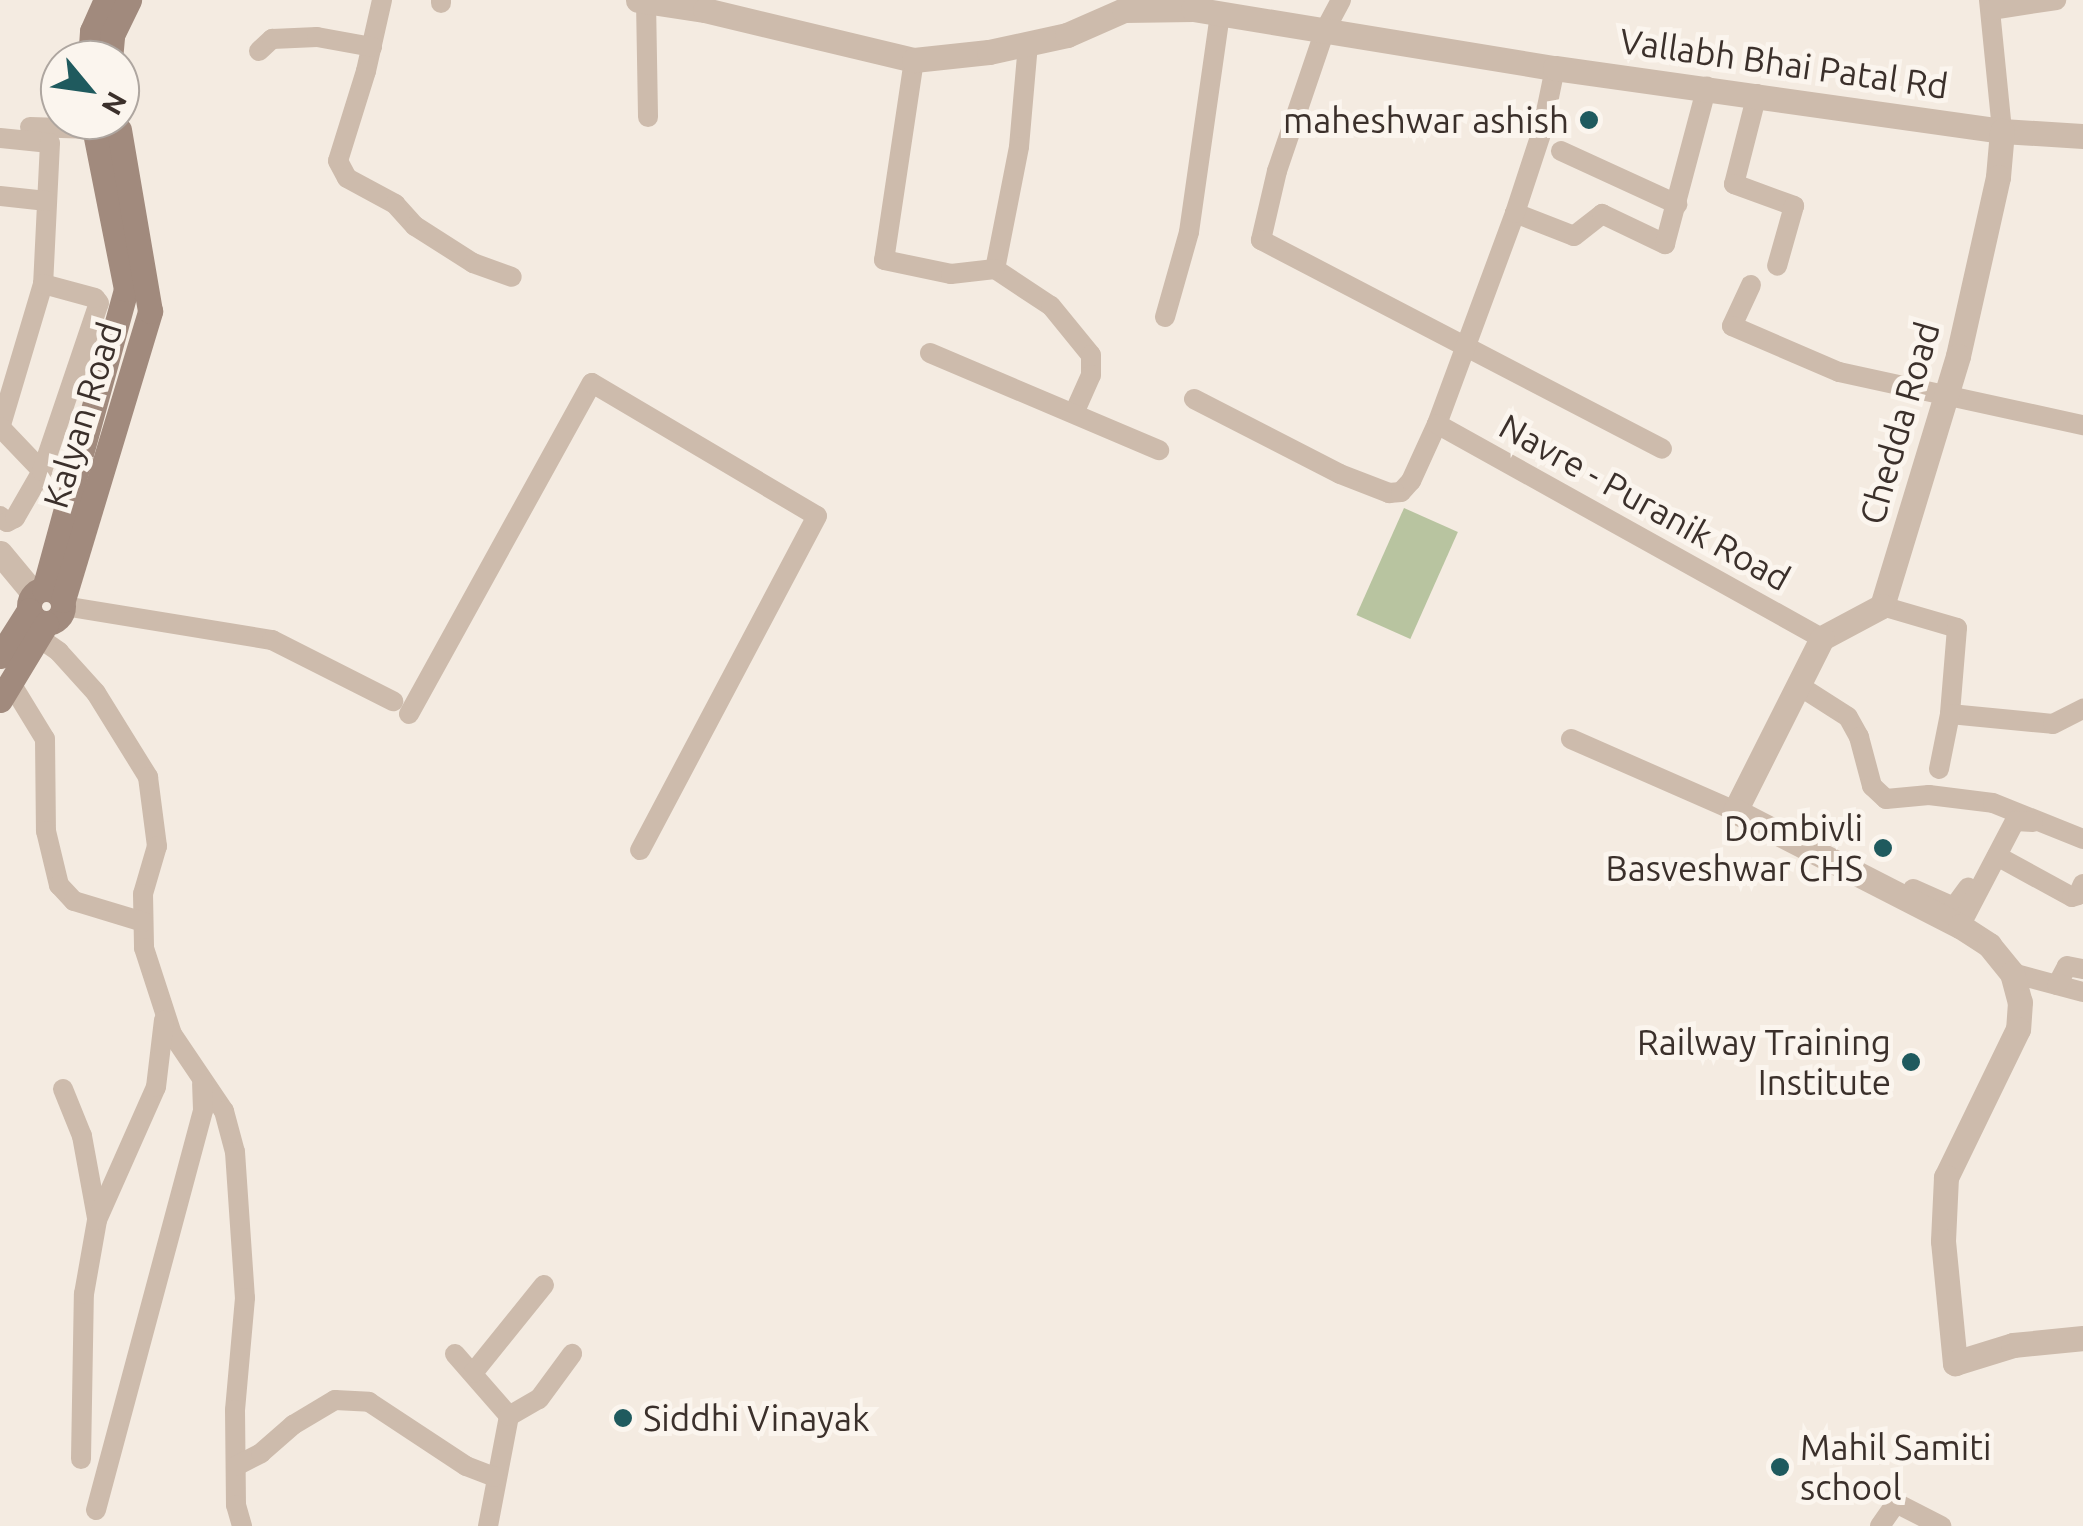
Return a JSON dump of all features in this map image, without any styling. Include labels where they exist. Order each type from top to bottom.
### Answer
[{"type":"main road","points":[[91,40],[106,0]]},
{"type":"main road","points":[[112,40],[129,0]]},
{"type":"main road","name":"Kalyan Road","points":[[6,693],[42,610],[126,289],[106,140]]},
{"type":"main road","name":"Kalyan Road","points":[[0,656],[42,610]]},
{"type":"street","points":[[382,0],[338,161],[347,178],[394,204],[415,226],[474,263],[512,277]]},
{"type":"street","points":[[638,0],[705,10],[914,60],[884,260],[951,274],[995,269],[1051,306],[1091,354],[1092,375],[1076,411]]},
{"type":"street","points":[[1341,0],[1325,30],[1277,171],[1261,240],[1662,449]]},
{"type":"street","points":[[1990,5],[2056,0]]},
{"type":"street","points":[[646,1],[648,117]]},
{"type":"street","name":"Chedda Road","points":[[1882,606],[1945,396],[1998,177],[2002,131],[1990,5]]},
{"type":"street","points":[[1165,317],[1189,232],[1212,9]]},
{"type":"street","name":"Vallabh Bhai Patal Rd","points":[[914,60],[1028,44],[1068,34],[1124,10],[1212,9],[1555,68],[1707,86],[2002,131],[2083,136]]},
{"type":"street","points":[[258,52],[272,40],[317,37],[372,47]]},
{"type":"street","points":[[995,269],[1019,147],[1028,44]]},
{"type":"street","points":[[1194,399],[1340,474],[1389,494],[1401,492],[1412,481],[1437,424],[1515,213],[1542,131],[1555,68]]},
{"type":"street","points":[[1515,213],[1574,236],[1602,214],[1665,244],[1707,86]]},
{"type":"street","points":[[1757,94],[1734,184],[1737,189],[1794,206],[1777,266]]},
{"type":"street","points":[[6,132],[40,130]]},
{"type":"street","points":[[6,132],[50,144],[43,284],[0,428],[42,471]]},
{"type":"street","points":[[1561,151],[1677,204]]},
{"type":"street","points":[[0,196],[47,201]]},
{"type":"street","points":[[0,516],[7,522],[16,518],[42,471],[98,303],[96,298],[43,284]]},
{"type":"street","points":[[1750,284],[1732,326],[1839,372],[2083,425]]},
{"type":"street","points":[[930,352],[1076,411],[1159,450]]},
{"type":"street","points":[[42,610],[272,640],[332,667],[401,708],[592,384],[817,516],[640,850]]},
{"type":"street","name":"Navre - Puranik Road","points":[[1437,424],[1822,638]]},
{"type":"street","points":[[0,554],[42,610],[148,777],[157,846],[142,894],[144,948],[172,1034],[202,1084],[224,1111],[235,1152],[245,1298],[236,1466],[236,1505],[242,1526]]},
{"type":"street","points":[[1735,811],[1822,638],[1882,606],[1956,628],[1950,714],[1939,768]]},
{"type":"street","points":[[1798,685],[1848,716],[1859,736],[1872,786],[1886,798],[1929,796],[1993,803],[2083,842]]},
{"type":"street","points":[[6,693],[44,739],[46,832],[60,885],[74,901],[143,922]]},
{"type":"street","points":[[1950,714],[2053,724],[2083,709]]},
{"type":"street","points":[[1570,739],[1735,811],[1931,905],[1964,911],[2012,973],[2020,1002],[2018,1029],[1946,1177],[1943,1241],[1955,1363],[2013,1345],[2083,1338]]},
{"type":"street","points":[[1964,911],[2019,818],[2083,842]]},
{"type":"street","points":[[1997,856],[2072,897],[2078,895],[2083,884]]},
{"type":"street","points":[[1964,911],[1978,868]]},
{"type":"street","points":[[1913,888],[1931,905]]},
{"type":"street","points":[[2057,985],[2067,966],[2083,969]]},
{"type":"street","points":[[2012,973],[2083,992]]},
{"type":"street","points":[[80,1459],[84,1294],[97,1220],[156,1087],[165,1013]]},
{"type":"street","points":[[96,1510],[203,1110],[202,1084]]},
{"type":"street","points":[[63,1088],[82,1136],[97,1220]]},
{"type":"street","points":[[473,1374],[544,1286]]},
{"type":"street","points":[[455,1354],[509,1416]]},
{"type":"street","points":[[488,1526],[494,1477],[509,1416],[539,1400],[572,1354]]},
{"type":"street","points":[[236,1466],[262,1453],[293,1425],[334,1400],[370,1402],[466,1466],[494,1477]]},
{"type":"street","points":[[1880,1526],[1896,1503],[1941,1526]]},
{"type":"green space","points":[[1404,508],[1458,532],[1410,639],[1356,615]]},
{"type":"place","name":"maheshwar ashish","points":[[1589,120]]},
{"type":"place","name":"Dombivli Basveshwar CHS","points":[[1883,848]]},
{"type":"place","name":"Railway Training Institute","points":[[1911,1062]]},
{"type":"place","name":"Siddhi Vinayak","points":[[623,1418]]},
{"type":"place","name":"Mahil Samiti school","points":[[1780,1467]]}]
